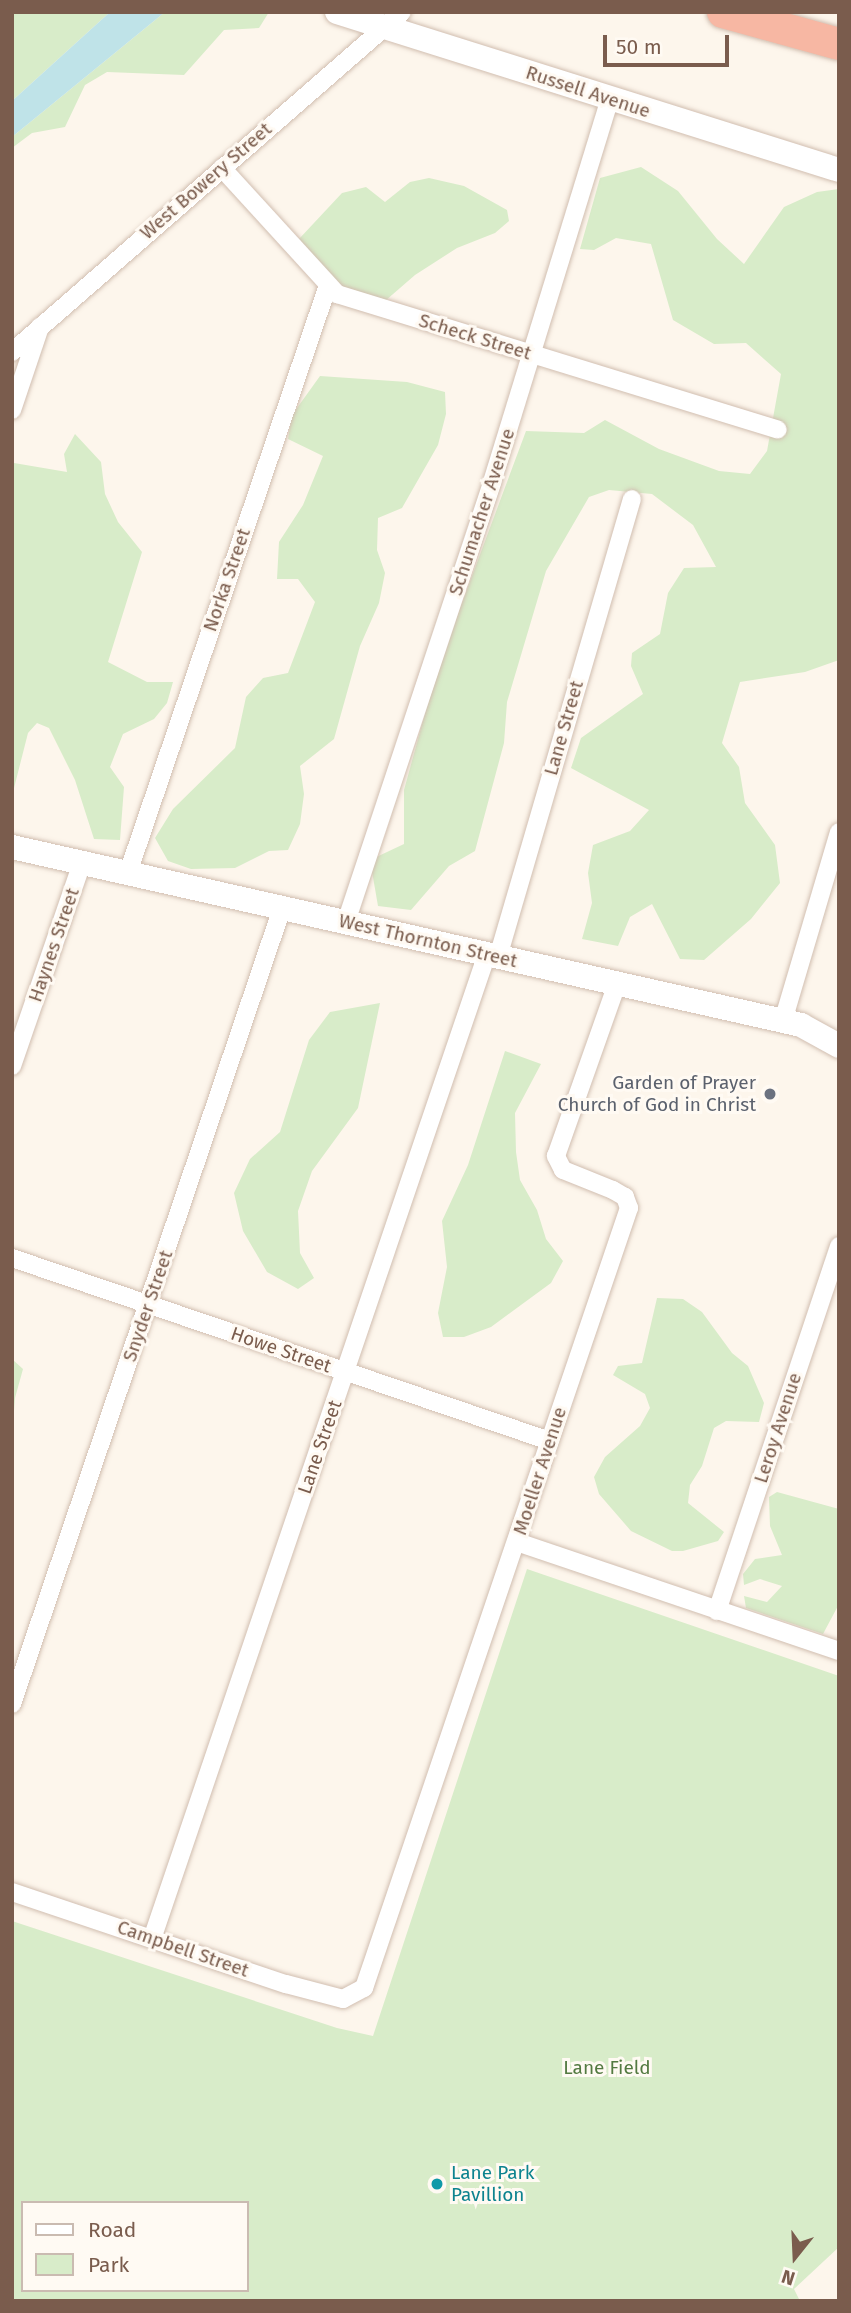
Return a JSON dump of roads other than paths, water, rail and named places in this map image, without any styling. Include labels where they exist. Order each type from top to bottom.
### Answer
[{"type":"highway","points":[[723,12],[839,44]]},
{"type":"main road","name":"Russell Avenue","points":[[337,12],[393,20],[610,99],[839,170]]},
{"type":"main road","name":"West Thornton Street","points":[[12,847],[783,1021],[811,1028],[839,1046]]},
{"type":"street","name":"West Bowery Street","points":[[12,352],[393,20]]},
{"type":"street","name":"Schumacher Avenue","points":[[346,922],[532,354],[610,99]]},
{"type":"street","name":"Scheck Street","points":[[222,168],[327,288],[349,299],[778,430]]},
{"type":"street","name":"Norka Street","points":[[128,873],[327,288]]},
{"type":"street","points":[[12,410],[41,325]]},
{"type":"street","name":"Lane Street","points":[[152,1939],[492,956],[632,499]]},
{"type":"street","points":[[783,1021],[839,832]]},
{"type":"street","name":"Haynes Street","points":[[12,1066],[82,863]]},
{"type":"street","name":"Snyder Street","points":[[12,1704],[282,908]]},
{"type":"street","name":"Moeller Avenue","points":[[356,1996],[365,1988],[385,1934],[629,1208],[625,1197],[613,1189],[563,1170],[556,1156],[617,984]]},
{"type":"street","name":"Leroy Avenue","points":[[717,1611],[839,1246]]},
{"type":"street","name":"Howe Street","points":[[12,1258],[550,1441]]},
{"type":"street","points":[[517,1542],[839,1651]]},
{"type":"street","name":"Campbell Street","points":[[12,1892],[286,1983],[343,1999],[356,1996]]},
{"type":"water","points":[[110,12],[165,12],[12,137],[12,101]]},
{"type":"place","name":"Garden of Prayer Church of God in Christ","points":[[770,1094]]},
{"type":"place","name":"Lane Park Pavillion","points":[[437,2184]]},
{"type":"park label","name":"Lane Field","points":[[607,2068]]}]
